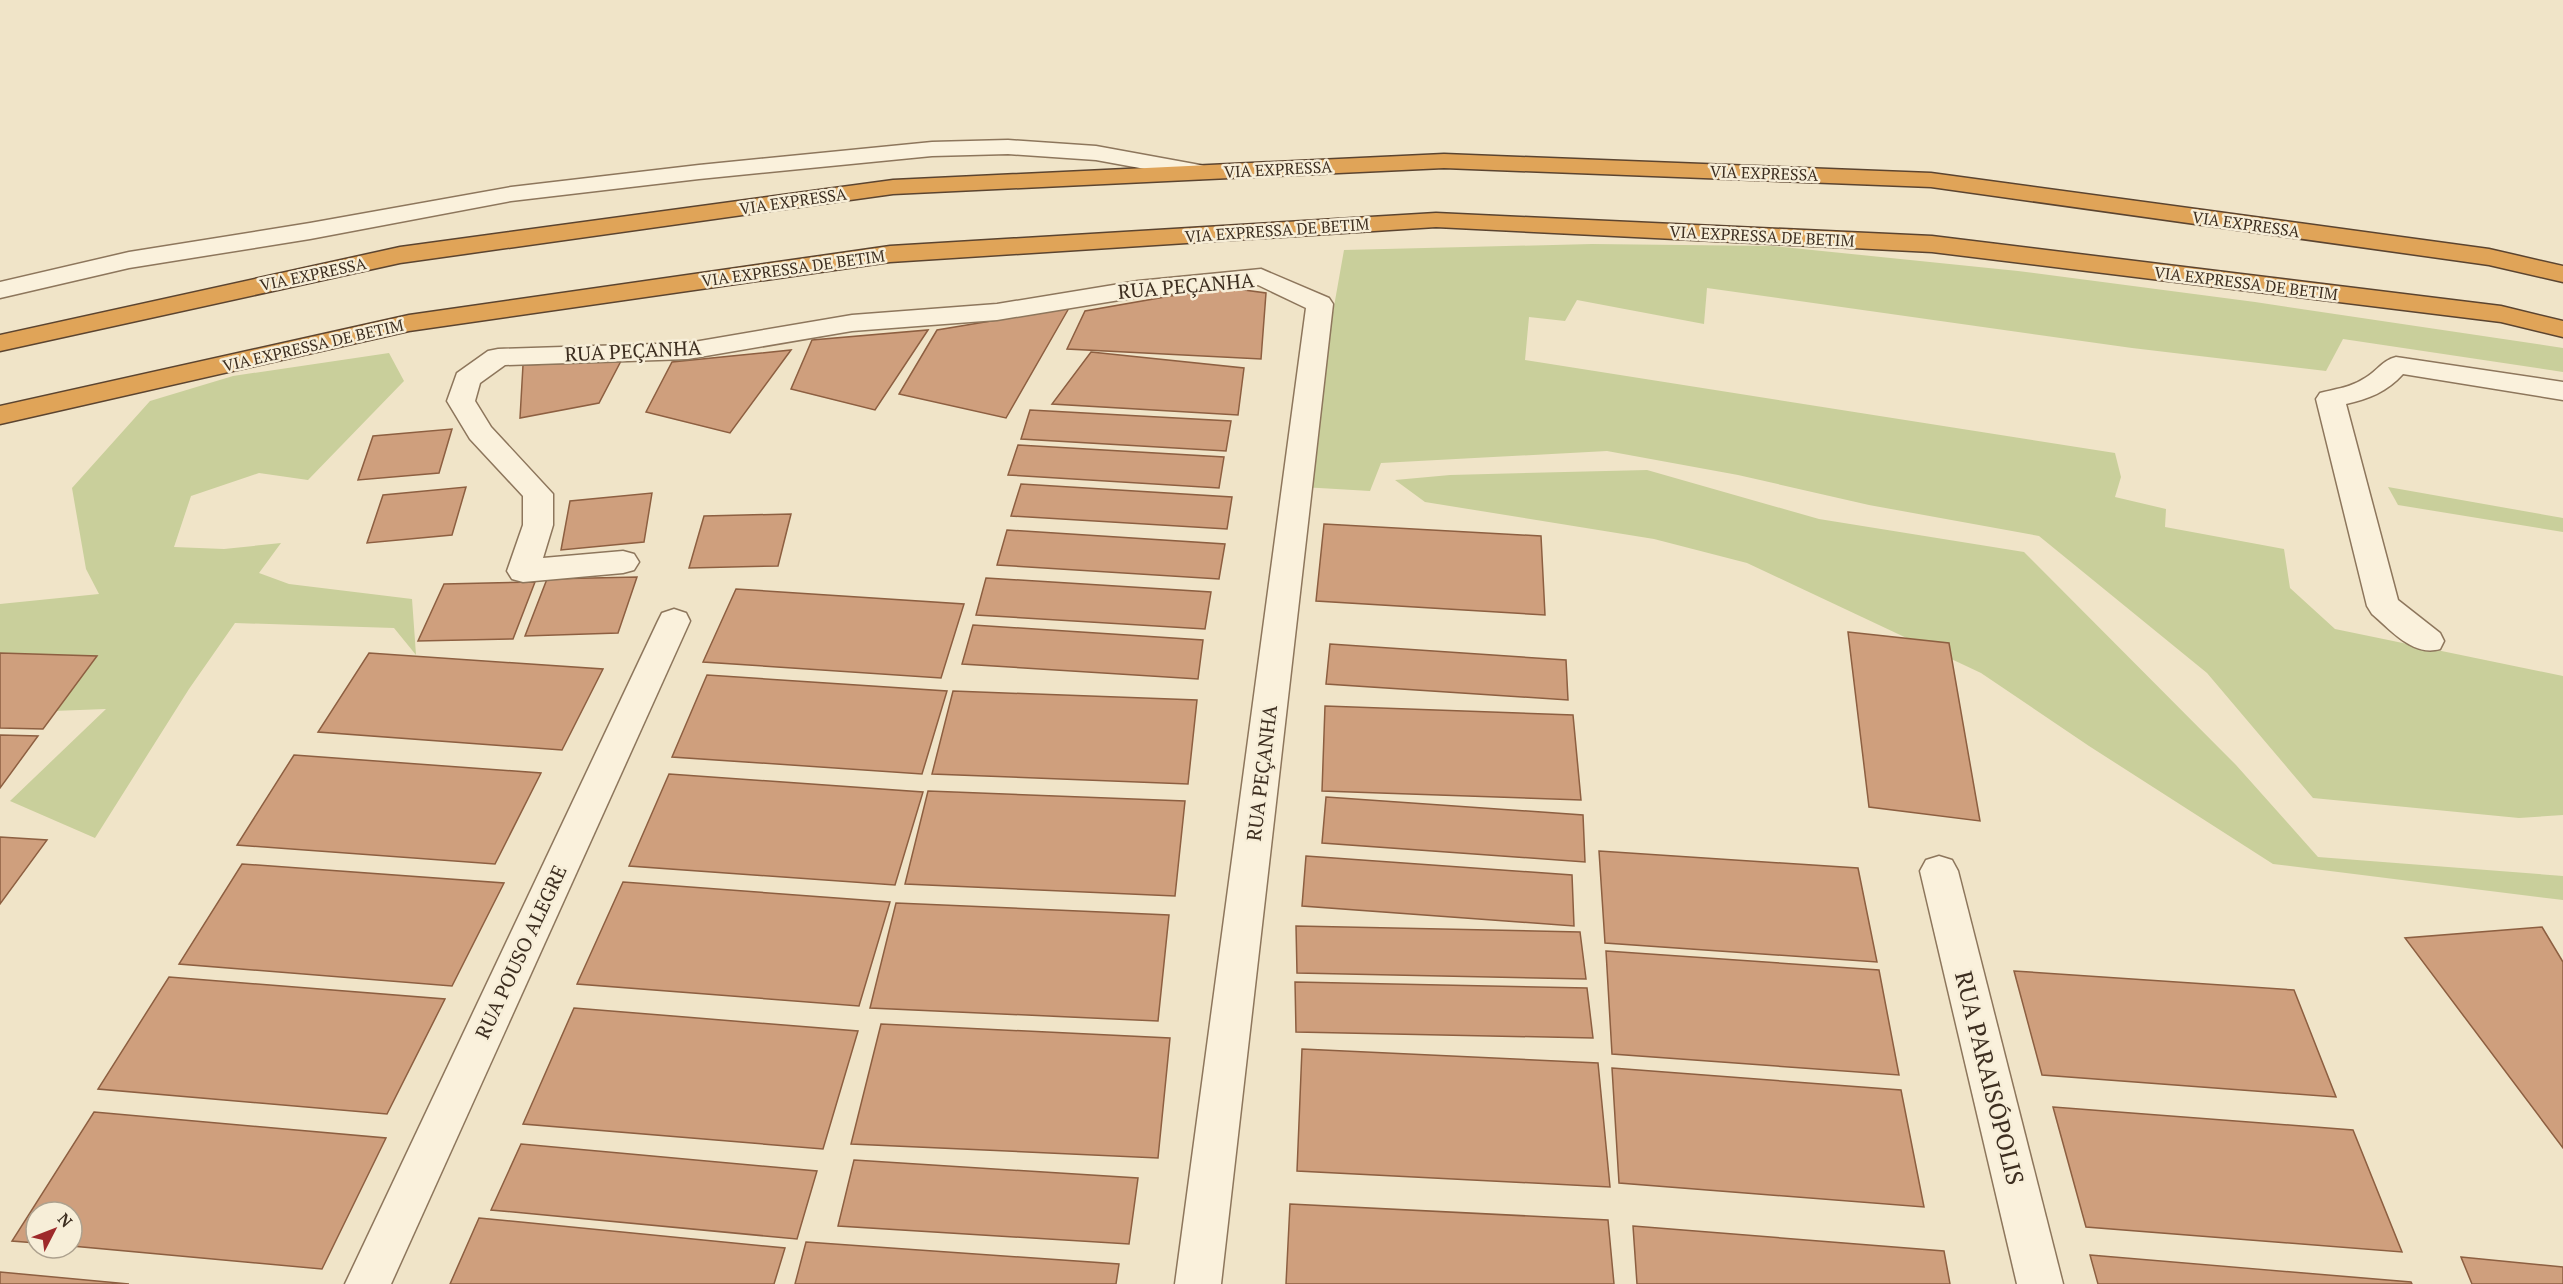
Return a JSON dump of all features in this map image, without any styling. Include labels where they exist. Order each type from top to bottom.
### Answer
[{"type":"highway","name":"VIA EXPRESSA","points":[[0,343],[399,255],[893,187],[1444,161],[1931,180],[2488,257],[2563,274]]},
{"type":"highway","name":"VIA EXPRESSA DE BETIM","points":[[0,415],[409,323],[890,254],[1437,220],[1932,244],[2501,315],[2563,329]]},
{"type":"street","points":[[0,290],[129,260],[310,231],[511,194],[769,165],[932,149],[1008,147],[1096,153],[1200,172]]},
{"type":"street","name":"RUA PEÇANHA","points":[[623,562],[523,571],[538,525],[538,494],[480,433],[461,401],[467,378],[498,357],[688,351],[852,323],[997,312],[1138,289],[1261,277],[1320,304],[1198,1284]]},
{"type":"street","points":[[2428,641],[2383,606],[2330,399],[2363,392],[2384,380],[2396,365],[2563,391]]},
{"type":"street","name":"RUA POUSO ALEGRE","points":[[368,1284],[674,621]]},
{"type":"street","name":"RUA PARAISÓPOLIS","points":[[1939,871],[2040,1284]]},
{"type":"green space","points":[[1592,244],[1773,246],[2018,271],[2255,302],[2563,348],[2563,372],[2343,339],[2326,371],[2132,348],[1707,288],[1704,324],[1577,300],[1565,321],[1529,317],[1525,360],[2115,453],[2121,477],[2115,497],[2166,509],[2165,527],[2284,549],[2290,588],[2335,629],[2563,676],[2563,815],[2519,818],[2313,798],[2207,673],[2039,536],[1869,505],[1738,475],[1607,451],[1381,463],[1370,491],[1302,487],[1344,250]]},
{"type":"green space","points":[[389,353],[404,381],[308,480],[259,473],[191,496],[174,547],[224,549],[281,543],[259,573],[289,584],[412,599],[416,655],[394,628],[235,623],[189,689],[95,838],[10,801],[106,709],[0,713],[0,604],[99,594],[86,569],[72,488],[150,401],[233,376]]},
{"type":"green space","points":[[1647,470],[1819,519],[2024,552],[2236,765],[2318,857],[2563,876],[2563,900],[2273,864],[2089,746],[1981,673],[1747,563],[1654,539],[1425,502],[1395,480],[1450,475]]},
{"type":"green space","points":[[2388,487],[2563,518],[2563,532],[2398,505]]},
{"type":"building","points":[[1222,287],[1266,293],[1261,359],[1067,349],[1085,311]]},
{"type":"building","points":[[1069,308],[1006,418],[899,394],[937,330]]},
{"type":"building","points":[[928,330],[875,410],[791,389],[812,340]]},
{"type":"building","points":[[791,350],[730,433],[646,412],[672,362]]},
{"type":"building","points":[[1091,352],[1244,368],[1238,415],[1052,404]]},
{"type":"building","points":[[621,361],[599,403],[520,418],[523,365]]},
{"type":"building","points":[[1030,410],[1231,421],[1226,451],[1021,439]]},
{"type":"building","points":[[452,429],[439,473],[358,480],[373,436]]},
{"type":"building","points":[[1018,445],[1224,457],[1219,488],[1008,475]]},
{"type":"building","points":[[1021,484],[1232,497],[1227,529],[1011,516]]},
{"type":"building","points":[[466,487],[452,535],[367,543],[383,495]]},
{"type":"building","points":[[652,493],[644,542],[561,550],[570,501]]},
{"type":"building","points":[[791,514],[778,566],[689,568],[704,516]]},
{"type":"building","points":[[1324,524],[1541,536],[1545,615],[1316,601]]},
{"type":"building","points":[[1007,530],[1225,544],[1219,579],[997,565]]},
{"type":"building","points":[[637,577],[618,633],[525,636],[547,579]]},
{"type":"building","points":[[986,578],[1211,592],[1205,629],[976,615]]},
{"type":"building","points":[[535,582],[513,639],[418,641],[444,584]]},
{"type":"building","points":[[736,589],[964,604],[941,678],[703,662]]},
{"type":"building","points":[[973,625],[1203,640],[1198,679],[962,664]]},
{"type":"building","points":[[1848,632],[1949,643],[1980,821],[1869,807]]},
{"type":"building","points":[[1330,644],[1566,660],[1568,700],[1326,684]]},
{"type":"building","points":[[0,653],[97,656],[43,729],[0,728]]},
{"type":"building","points":[[369,653],[603,669],[562,750],[318,732]]},
{"type":"building","points":[[707,675],[947,691],[922,774],[672,757]]},
{"type":"building","points":[[953,691],[1197,700],[1188,784],[932,774]]},
{"type":"building","points":[[1325,706],[1573,715],[1581,800],[1322,791]]},
{"type":"building","points":[[0,735],[38,736],[0,788]]},
{"type":"building","points":[[294,755],[541,773],[495,864],[237,845]]},
{"type":"building","points":[[669,774],[923,792],[895,885],[629,866]]},
{"type":"building","points":[[928,791],[1185,801],[1175,896],[905,884]]},
{"type":"building","points":[[1326,797],[1583,815],[1585,862],[1322,843]]},
{"type":"building","points":[[0,837],[47,840],[0,904]]},
{"type":"building","points":[[1599,851],[1858,868],[1877,962],[1605,943]]},
{"type":"building","points":[[1306,856],[1572,875],[1574,926],[1302,906]]},
{"type":"building","points":[[242,864],[504,883],[452,986],[179,964]]},
{"type":"building","points":[[623,882],[890,902],[859,1006],[577,984]]},
{"type":"building","points":[[896,903],[1169,915],[1158,1021],[870,1008]]},
{"type":"building","points":[[1296,926],[1580,932],[1586,979],[1297,973]]},
{"type":"building","points":[[2542,927],[2563,962],[2563,1148],[2405,938]]},
{"type":"building","points":[[1606,951],[1879,970],[1899,1075],[1612,1054]]},
{"type":"building","points":[[2014,971],[2294,990],[2336,1097],[2042,1075]]},
{"type":"building","points":[[169,977],[445,999],[387,1114],[98,1089]]},
{"type":"building","points":[[1295,982],[1587,988],[1593,1038],[1296,1032]]},
{"type":"building","points":[[574,1008],[858,1031],[823,1149],[523,1124]]},
{"type":"building","points":[[881,1024],[1170,1038],[1158,1158],[851,1144]]},
{"type":"building","points":[[1302,1049],[1598,1063],[1610,1187],[1297,1171]]},
{"type":"building","points":[[1612,1068],[1901,1090],[1924,1207],[1619,1183]]},
{"type":"building","points":[[2053,1107],[2353,1130],[2402,1252],[2086,1227]]},
{"type":"building","points":[[94,1112],[386,1138],[322,1269],[84,1247],[84,1200],[38,1200]]},
{"type":"building","points":[[521,1144],[817,1171],[797,1239],[491,1210]]},
{"type":"building","points":[[854,1160],[1138,1178],[1129,1244],[838,1226]]},
{"type":"building","points":[[1290,1204],[1608,1220],[1614,1284],[1286,1284]]},
{"type":"building","points":[[479,1218],[785,1248],[774,1284],[450,1284]]},
{"type":"building","points":[[24,1222],[24,1242],[12,1241]]},
{"type":"building","points":[[1633,1226],[1944,1251],[1950,1284],[1637,1284]]},
{"type":"building","points":[[806,1242],[1119,1264],[1116,1284],[795,1284]]},
{"type":"building","points":[[2090,1255],[2411,1282],[2412,1284],[2098,1284]]},
{"type":"building","points":[[2461,1257],[2563,1267],[2563,1284],[2472,1284]]},
{"type":"building","points":[[0,1272],[129,1284],[0,1284]]}]
